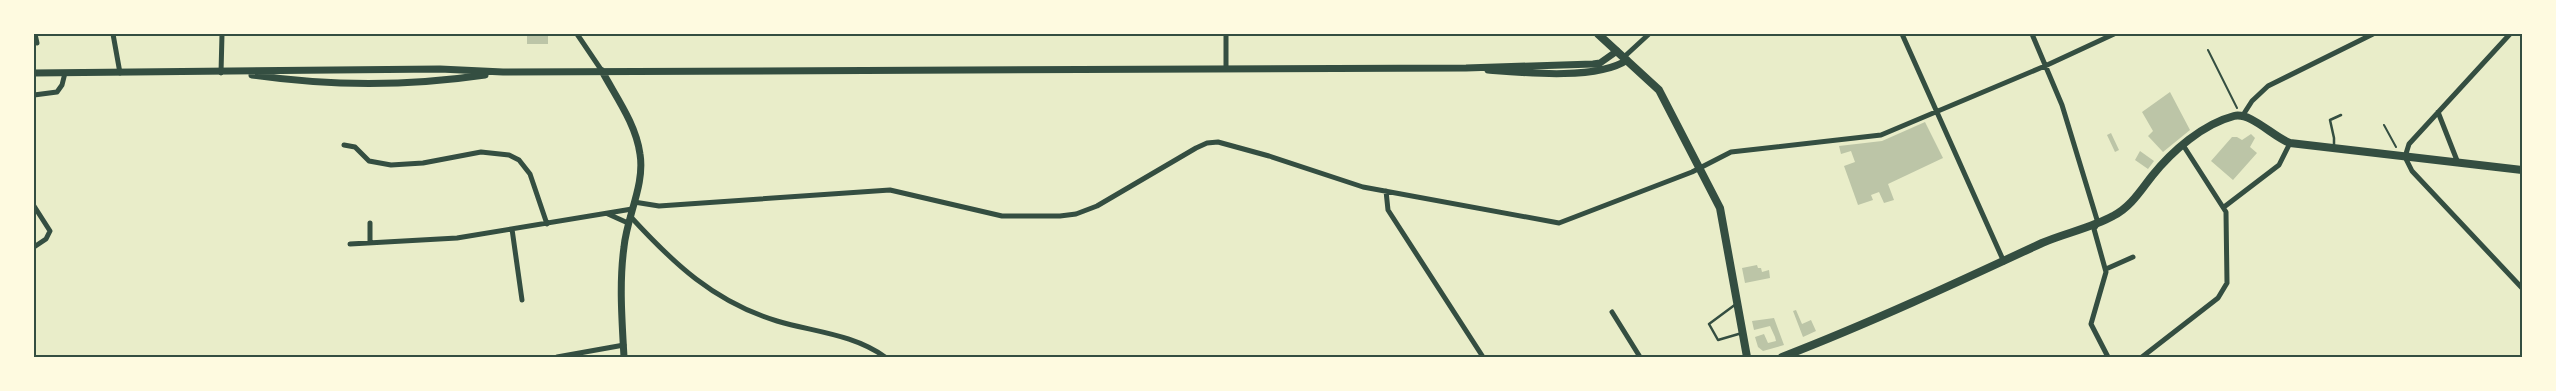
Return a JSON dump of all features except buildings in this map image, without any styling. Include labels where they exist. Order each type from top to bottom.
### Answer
[{"type":"main road","points":[[1598,34],[1626,58],[1658,90],[1720,208],[1747,357]]},
{"type":"main road","points":[[1782,357],[1792,356],[2004,263],[2053,238],[2120,212],[2166,160],[2183,145],[2216,124],[2240,115],[2290,143],[2522,170]]},
{"type":"street","points":[[34,34],[37,43]]},
{"type":"street","points":[[113,34],[120,72]]},
{"type":"street","points":[[222,34],[222,73]]},
{"type":"street","points":[[577,34],[602,71],[631,125],[638,144],[641,168],[630,216],[622,268],[624,357]]},
{"type":"street","points":[[1226,34],[1226,69]]},
{"type":"street","points":[[1466,68],[1595,73],[1615,68],[1649,34]]},
{"type":"street","points":[[1902,34],[2004,263]]},
{"type":"street","points":[[2032,34],[2062,105],[2098,222],[2094,229],[2106,269],[2105,283],[2091,324],[2108,357]]},
{"type":"street","points":[[634,202],[659,206],[890,190],[1002,216],[1060,216],[1076,214],[1097,206],[1196,148],[1212,142],[1254,151],[1356,185],[1559,223],[1700,168],[1731,152],[1881,135],[2045,66],[2114,34]]},
{"type":"street","points":[[2240,115],[2268,86],[2373,34]]},
{"type":"street","points":[[2510,34],[2409,144],[2405,157],[2412,171],[2522,288]]},
{"type":"street","points":[[34,73],[235,73],[300,70],[503,72],[1466,68],[1593,64],[1605,60],[1617,51]]},
{"type":"street","points":[[235,73],[283,80],[370,82],[443,80],[503,72]]},
{"type":"street","points":[[34,95],[57,92],[62,85],[65,73]]},
{"type":"street","points":[[2438,112],[2458,163]]},
{"type":"street","points":[[2224,208],[2279,165],[2290,143]]},
{"type":"street","points":[[344,145],[354,147],[369,161],[386,164],[423,163],[480,152],[509,155],[519,160],[530,174],[547,224]]},
{"type":"street","points":[[2142,357],[2218,298],[2224,290],[2228,270],[2227,218],[2224,208],[2183,145]]},
{"type":"street","points":[[1386,191],[1388,210],[1483,357]]},
{"type":"street","points":[[34,206],[50,231],[46,240],[34,247]]},
{"type":"street","points":[[608,214],[616,210],[630,216],[678,267],[726,299],[776,321],[837,335],[870,348],[885,357]]},
{"type":"street","points":[[350,244],[449,239],[608,214],[630,216]]},
{"type":"street","points":[[370,224],[370,243]]},
{"type":"street","points":[[512,229],[522,300]]},
{"type":"street","points":[[2106,269],[2133,257]]},
{"type":"street","points":[[1612,312],[1640,357]]},
{"type":"street","points":[[557,357],[624,345]]},
{"type":"lane","points":[[2334,149],[2334,138],[2330,120],[2340,115]]},
{"type":"lane","points":[[1738,303],[1709,324],[1718,340],[1742,333]]},
{"type":"path","points":[[2208,50],[2237,104],[2240,115]]},
{"type":"path","points":[[2384,125],[2393,144],[2405,157]]}]
